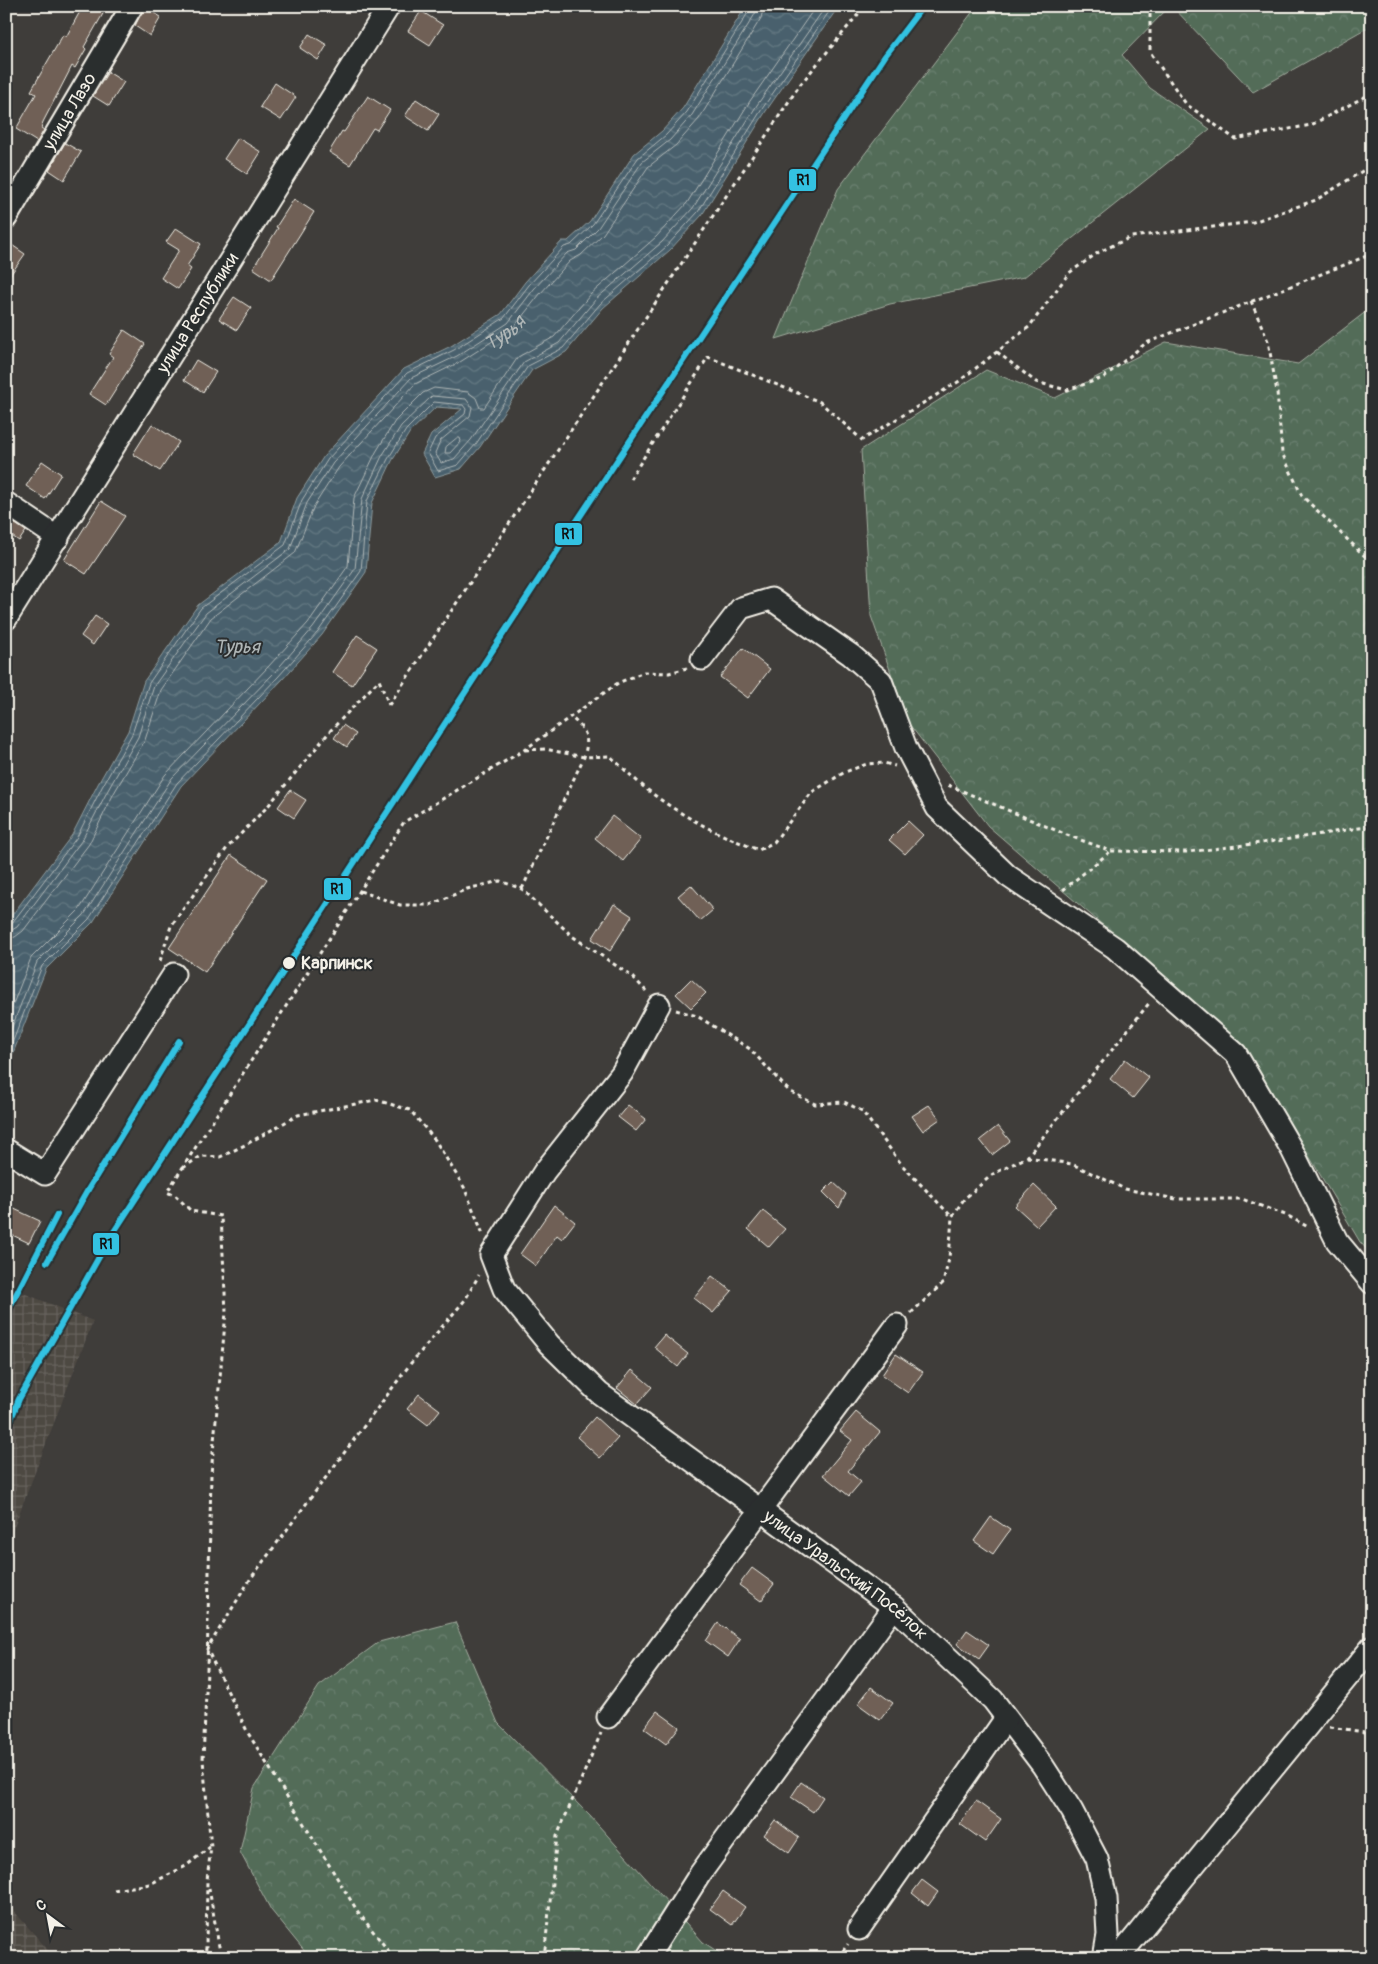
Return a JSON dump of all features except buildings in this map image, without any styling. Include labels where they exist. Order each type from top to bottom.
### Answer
[{"type":"street","name":"улица Лазо","points":[[6,218],[132,6]]},
{"type":"street","name":"улица Республики","points":[[6,619],[389,6]]},
{"type":"street","points":[[6,503],[58,538]]},
{"type":"street","points":[[702,659],[741,608],[770,599],[851,654],[881,681],[906,748],[937,808],[1008,876],[1116,948],[1236,1054],[1292,1150],[1337,1241],[1372,1283]]},
{"type":"street","points":[[6,1150],[45,1174],[174,974]]},
{"type":"street","points":[[491,1255],[544,1172],[622,1073],[659,1005]]},
{"type":"street","name":"улица Уральский Посёлок","points":[[491,1255],[504,1289],[549,1344],[599,1393],[894,1607],[993,1700],[1043,1766],[1072,1811],[1097,1859],[1106,1898],[1108,1935],[1104,1958]]},
{"type":"street","points":[[608,1717],[760,1509],[904,1319]]},
{"type":"street","points":[[647,1958],[700,1874],[894,1607]]},
{"type":"street","points":[[1118,1958],[1372,1647]]},
{"type":"street","points":[[859,1929],[1006,1718]]},
{"type":"path","points":[[174,974],[159,960],[171,926],[227,848],[268,806],[331,730],[379,680],[389,705],[799,86],[865,6]]},
{"type":"path","points":[[1150,6],[1150,52],[1186,104],[1235,139],[1311,126],[1372,94]]},
{"type":"path","points":[[630,479],[708,357],[820,402],[862,440],[958,382],[1029,327],[1069,273],[1099,252],[1131,237],[1253,222],[1316,200],[1372,165]]},
{"type":"path","points":[[997,352],[1036,382],[1067,390],[1103,378],[1146,343],[1372,254]]},
{"type":"path","points":[[1251,301],[1268,341],[1277,392],[1282,453],[1298,488],[1302,496],[1372,563]]},
{"type":"path","points":[[204,1958],[206,1948],[207,1880],[211,1847],[203,1760],[211,1474],[226,1312],[221,1216],[191,1212],[176,1196],[167,1192],[404,822],[524,750],[618,683],[644,672],[669,673],[689,667],[702,659]]},
{"type":"path","points":[[522,889],[584,757],[587,744],[585,730],[571,717]]},
{"type":"path","points":[[524,750],[545,749],[584,757],[610,756],[644,787],[668,804],[726,837],[758,850],[774,842],[812,792],[845,772],[867,764],[884,763],[918,772],[1059,832],[1111,851],[1188,852],[1284,840],[1372,826]]},
{"type":"path","points":[[1047,903],[1111,851]]},
{"type":"path","points":[[360,891],[400,905],[430,905],[467,889],[500,881],[522,889],[572,936],[633,977],[659,1005],[698,1016],[750,1049],[789,1091],[815,1104],[844,1102],[862,1111],[902,1165],[952,1217]]},
{"type":"path","points":[[904,1319],[942,1283],[948,1258],[952,1217],[964,1199],[993,1174],[1027,1157],[1161,988]]},
{"type":"path","points":[[181,1170],[201,1156],[220,1157],[298,1115],[376,1100],[384,1102],[410,1110],[435,1140],[464,1187],[491,1255],[465,1300],[412,1363],[251,1578],[207,1649]]},
{"type":"path","points":[[1027,1157],[1072,1164],[1126,1189],[1176,1199],[1242,1199],[1288,1216],[1337,1241]]},
{"type":"path","points":[[207,1649],[248,1733],[358,1912],[394,1958]]},
{"type":"path","points":[[544,1958],[557,1836],[608,1717]]},
{"type":"path","points":[[1309,1724],[1372,1732]]},
{"type":"path","points":[[114,1890],[150,1884],[186,1866],[211,1847]]},
{"type":"path","points":[[207,1880],[220,1958]]},
{"type":"shaded area","points":[[6,1286],[93,1321],[6,1548]]},
{"type":"shaded area","points":[[6,1902],[55,1958],[6,1958]]},
{"type":"green space","points":[[977,6],[1170,6],[1122,55],[1150,88],[1210,129],[1024,277],[890,304],[776,339],[838,189]]},
{"type":"green space","points":[[1172,6],[1372,6],[1372,25],[1253,92]]},
{"type":"green space","points":[[1372,307],[1372,1255],[1360,1242],[1245,1048],[988,826],[909,724],[871,616],[861,450],[986,370],[1055,398],[1166,342],[1298,364]]},
{"type":"green space","points":[[455,1622],[498,1723],[590,1816],[703,1942],[727,1958],[341,1958],[340,1956],[338,1958],[310,1958],[271,1910],[240,1852],[254,1788],[319,1686],[379,1642]]},
{"type":"water","name":"Турья","points":[[746,6],[839,6],[766,111],[702,215],[670,250],[603,308],[566,352],[532,370],[480,447],[461,469],[435,477],[422,454],[431,435],[462,409],[436,407],[410,432],[392,461],[372,503],[366,572],[322,635],[181,786],[93,922],[46,969],[6,1071],[6,923],[72,835],[128,731],[144,681],[198,605],[281,542],[297,498],[324,456],[404,369],[451,346],[501,314],[525,282],[562,241],[568,241],[590,221],[634,154],[662,131],[683,108]]},
{"type":"transit line","name":"R1","points":[[6,1431],[19,1399],[108,1241],[567,536],[885,56],[923,6]]},
{"type":"transit line","name":"R1","points":[[47,1262],[89,1188],[179,1041]]},
{"type":"transit line","name":"R1","points":[[6,1314],[57,1215]]},
{"type":"place","name":"Карпинск","points":[[289,963]]}]
